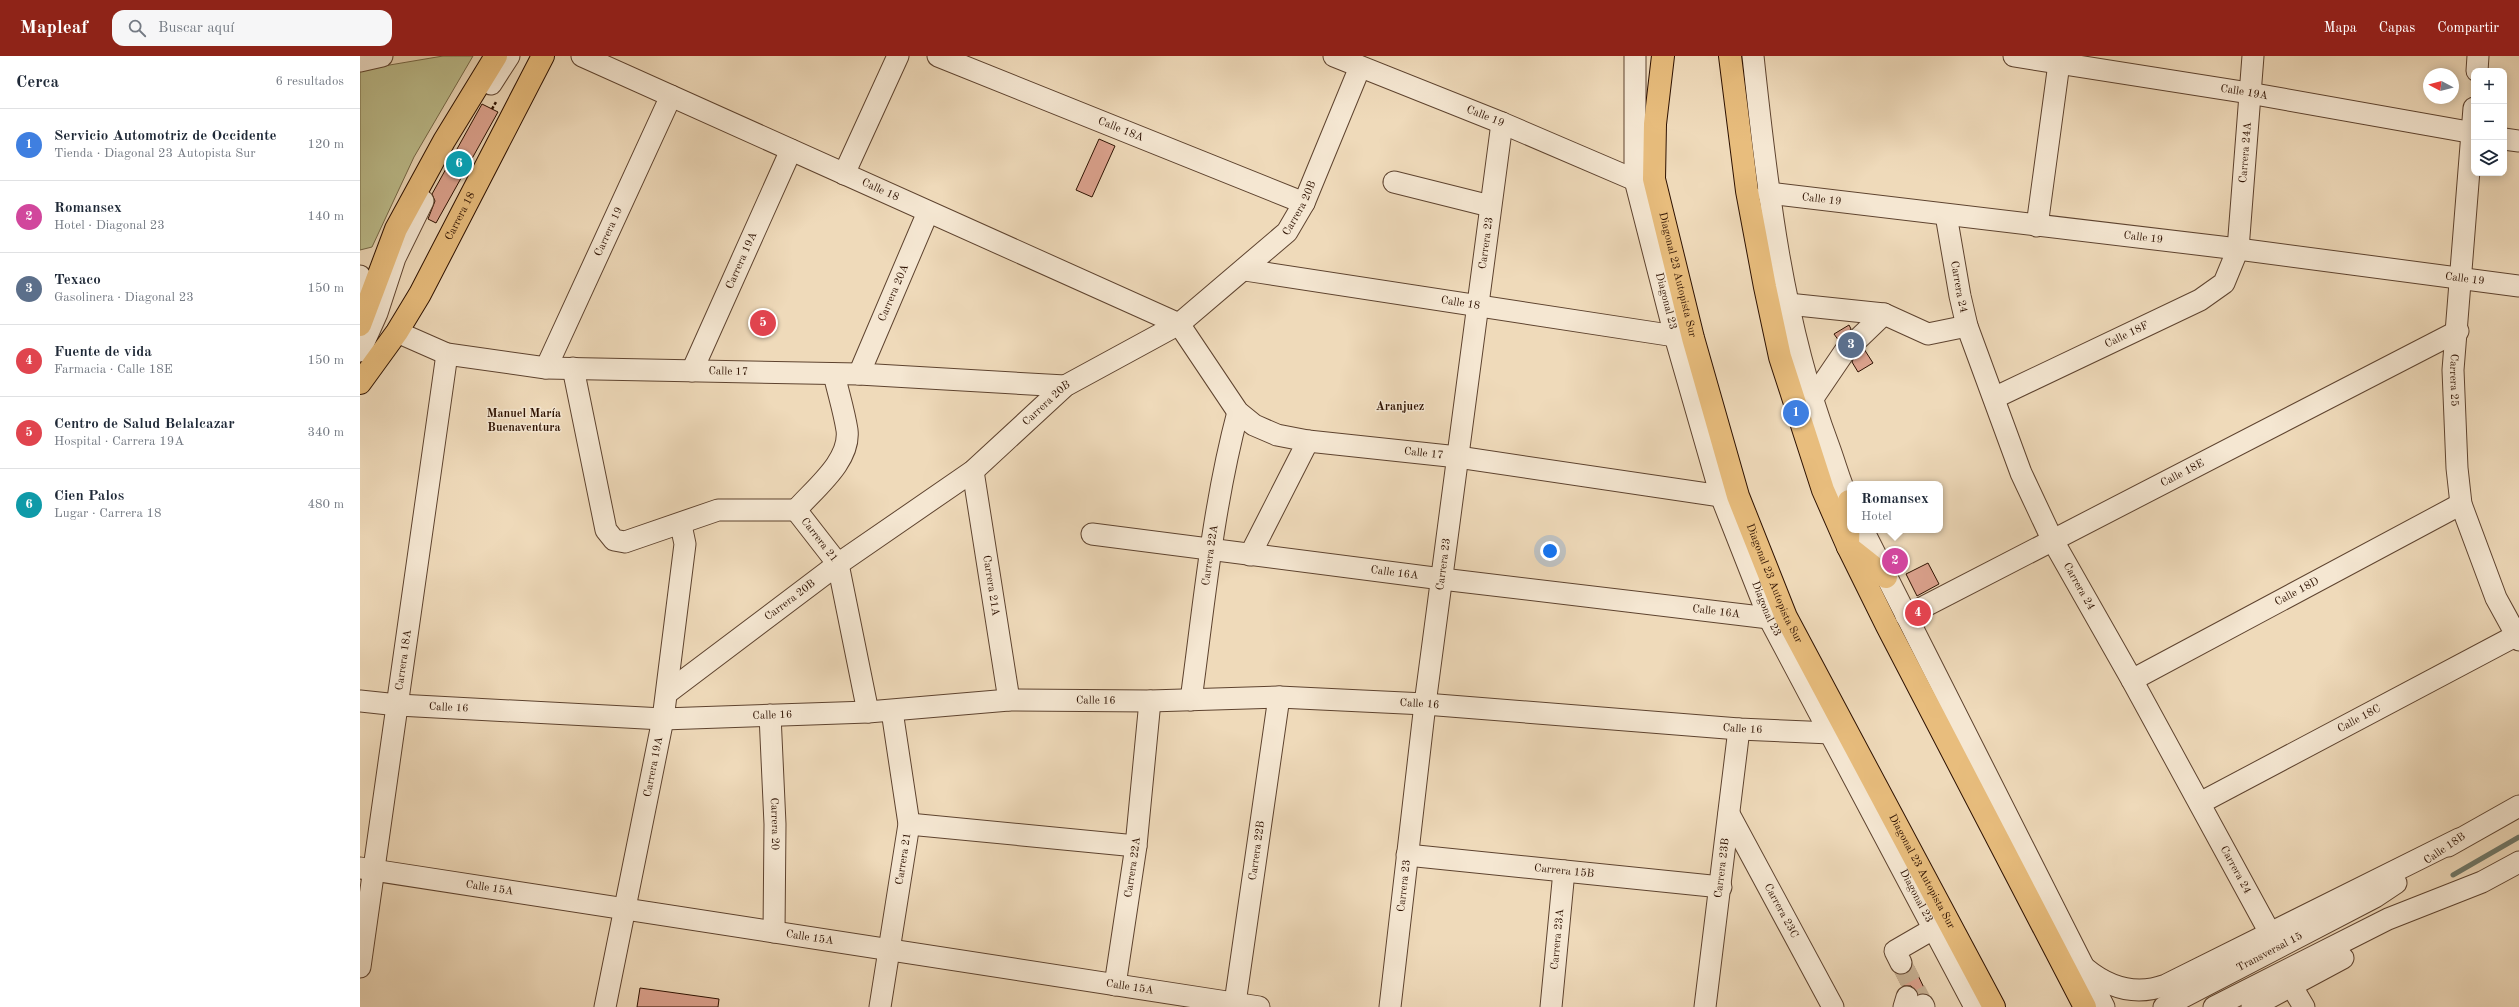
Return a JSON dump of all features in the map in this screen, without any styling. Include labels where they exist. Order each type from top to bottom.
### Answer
[{"type":"main road","points":[[362,315],[396,229],[444,141],[496,56]]},
{"type":"main road","name":"Carrera 18","points":[[397,332],[420,294],[543,56]]},
{"type":"main road","name":"Diagonal 23 Autopista Sur","points":[[1663,56],[1655,124],[1645,180],[1693,338],[1738,496],[1786,616],[1978,1007]]},
{"type":"main road","points":[[1730,56],[1758,192],[1780,357],[1823,490],[1848,547],[2085,1007]]},
{"type":"main road","points":[[360,383],[397,332]]},
{"type":"main road","points":[[1848,533],[1848,547]]},
{"type":"main road","points":[[1848,547],[1886,577]]},
{"type":"street","points":[[360,61],[382,56]]},
{"type":"street","points":[[360,351],[377,313],[386,283],[406,235],[453,146],[509,56]]},
{"type":"street","points":[[360,371],[391,329],[413,292],[534,56]]},
{"type":"street","name":"Calle 18","points":[[582,56],[1179,324]]},
{"type":"street","points":[[844,174],[898,56]]},
{"type":"street","name":"Calle 18A","points":[[938,56],[1304,203]]},
{"type":"street","name":"Calle 19","points":[[1334,56],[1645,180]]},
{"type":"street","points":[[1635,56],[1645,180]]},
{"type":"street","points":[[1754,56],[1758,192],[1812,401],[1847,497]]},
{"type":"street","name":"Calle 19A","points":[[2014,56],[2059,60],[2471,133]]},
{"type":"street","name":"Carrera 24A","points":[[2238,249],[2253,56]]},
{"type":"street","points":[[2477,68],[2478,56]]},
{"type":"street","points":[[2037,226],[2059,60]]},
{"type":"street","name":"Carrera 20B","points":[[667,693],[838,564],[973,471],[1064,386],[1179,324],[1245,270],[1288,232],[1304,203],[1360,67]]},
{"type":"street","name":"Carrera 19","points":[[546,368],[671,96]]},
{"type":"street","name":"Carrera 23","points":[[1390,1007],[1425,704],[1502,123]]},
{"type":"street","points":[[2507,139],[2519,141]]},
{"type":"street","name":"Carrera 25","points":[[2472,140],[2458,331],[2453,370],[2456,468],[2461,504],[2496,598],[2518,637]]},
{"type":"street","name":"Carrera 19A","points":[[692,371],[791,150]]},
{"type":"street","name":"Diagonal 23","points":[[1645,180],[1675,336],[1721,496],[1769,618],[1831,733],[1933,929],[1978,1007]]},
{"type":"street","points":[[1394,182],[1490,206]]},
{"type":"street","name":"Calle 19","points":[[1758,192],[2238,249],[2519,286]]},
{"type":"street","name":"Carrera 20A","points":[[859,374],[928,212]]},
{"type":"street","name":"Carrera 24","points":[[1946,215],[1960,296],[1967,326],[2021,473],[2052,539],[2200,803],[2270,934]]},
{"type":"street","name":"Calle 18F","points":[[1994,398],[2200,300],[2224,283],[2238,249]]},
{"type":"street","name":"Calle 18","points":[[1245,270],[1675,336]]},
{"type":"street","points":[[360,276],[362,315]]},
{"type":"street","points":[[1788,304],[1884,314],[1928,334],[1967,326]]},
{"type":"street","points":[[1812,401],[1851,345],[1884,314]]},
{"type":"street","name":"Calle 17","points":[[1179,324],[1238,412],[1254,425],[1277,435],[1308,441],[1458,457],[1721,496]]},
{"type":"street","name":"Calle 18E","points":[[1906,616],[2052,539],[2458,331]]},
{"type":"street","name":"Calle 17","points":[[397,332],[447,354],[546,368],[859,374],[1064,386]]},
{"type":"street","name":"Carrera 18A","points":[[360,967],[367,869],[398,705],[447,354]]},
{"type":"street","points":[[573,368],[606,530],[614,540],[625,542],[681,525],[702,514],[718,510],[796,510],[840,460],[846,447],[847,431],[834,374]]},
{"type":"street","name":"Carrera 22A","points":[[1191,700],[1211,550],[1229,448],[1238,412]]},
{"type":"street","points":[[1250,555],[1308,441]]},
{"type":"street","name":"Carrera 21A","points":[[973,471],[1009,700]]},
{"type":"street","name":"Calle 18D","points":[[2132,680],[2461,504]]},
{"type":"street","name":"Carrera 21","points":[[796,510],[838,564],[868,712]]},
{"type":"street","name":"Carrera 19A","points":[[605,1007],[663,719],[685,544],[681,525]]},
{"type":"street","points":[[1864,533],[2104,1007]]},
{"type":"street","name":"Calle 16A","points":[[1092,534],[1442,579],[1769,618]]},
{"type":"street","name":"Calle 18C","points":[[2200,803],[2518,637]]},
{"type":"street","name":"Calle 16","points":[[360,701],[398,705],[663,719],[892,711],[1009,700],[1150,701],[1278,697],[1425,704],[1739,728],[1831,733]]},
{"type":"street","name":"Carrera 22B","points":[[1235,1003],[1278,697]]},
{"type":"street","name":"Carrera 22A","points":[[1115,985],[1136,846],[1150,701]]},
{"type":"street","name":"Carrera 21","points":[[880,1007],[909,824],[892,711]]},
{"type":"street","name":"Carrera 20","points":[[770,715],[775,824],[774,932]]},
{"type":"street","name":"Carrera 23B","points":[[1706,1007],[1739,728]]},
{"type":"street","name":"Calle 18B","points":[[2375,897],[2459,839],[2519,806]]},
{"type":"street","name":"Carrera 23C","points":[[1729,814],[1833,1007]]},
{"type":"street","points":[[909,824],[1136,846]]},
{"type":"street","points":[[2084,967],[2103,982],[2118,988],[2134,990],[2154,989],[2166,985],[2459,839]]},
{"type":"street","name":"Carrera 15B","points":[[1407,855],[1721,886]]},
{"type":"street","points":[[2252,1007],[2519,862]]},
{"type":"street","name":"Calle 15A","points":[[367,869],[1259,1007]]},
{"type":"street","name":"Carrera 23A","points":[[1551,1007],[1564,871]]},
{"type":"street","points":[[2214,1007],[2388,919],[2482,882]]},
{"type":"street","name":"Transversal 15","points":[[2164,1007],[2375,897]]},
{"type":"street","points":[[1901,963],[1895,951],[1933,929]]},
{"type":"street","points":[[2291,985],[2304,1007]]},
{"type":"green space","points":[[443,56],[473,56],[414,157],[372,247],[360,250],[360,70]]},
{"type":"building","points":[[482,104],[498,112],[436,223],[428,219],[435,201],[432,194]]},
{"type":"building","points":[[1099,139],[1115,146],[1092,197],[1076,190]]},
{"type":"building","points":[[1849,325],[1851,329],[1846,339],[1839,341],[1834,334]]},
{"type":"building","points":[[1864,349],[1873,363],[1858,372],[1852,362],[1857,351]]},
{"type":"building","points":[[1928,563],[1939,584],[1917,596],[1906,574]]},
{"type":"building","points":[[1913,965],[1927,994],[1919,994],[1911,986],[1902,986],[1896,974],[1906,974]]},
{"type":"building","points":[[640,988],[719,999],[718,1007],[637,1007]]},
{"type":"waterway","points":[[2453,875],[2519,837]]},
{"type":"tunnel","points":[[1901,963],[1923,1005]]},
{"type":"place","name":"Cien Palos","points":[[459,164]]},
{"type":"place","name":"Centro de Salud Belalcazar","points":[[763,323]]},
{"type":"place","name":"Texaco","points":[[1851,345]]},
{"type":"place","name":"Servicio Automotriz de Occidente","points":[[1796,413]]},
{"type":"place","name":"Romansex","points":[[1895,561]]},
{"type":"place","name":"Fuente de vida","points":[[1918,613]]},
{"type":"district","name":"Aranjuez","points":[[1400,407]]},
{"type":"district","name":"Manuel María Buenaventura","points":[[524,421]]}]
